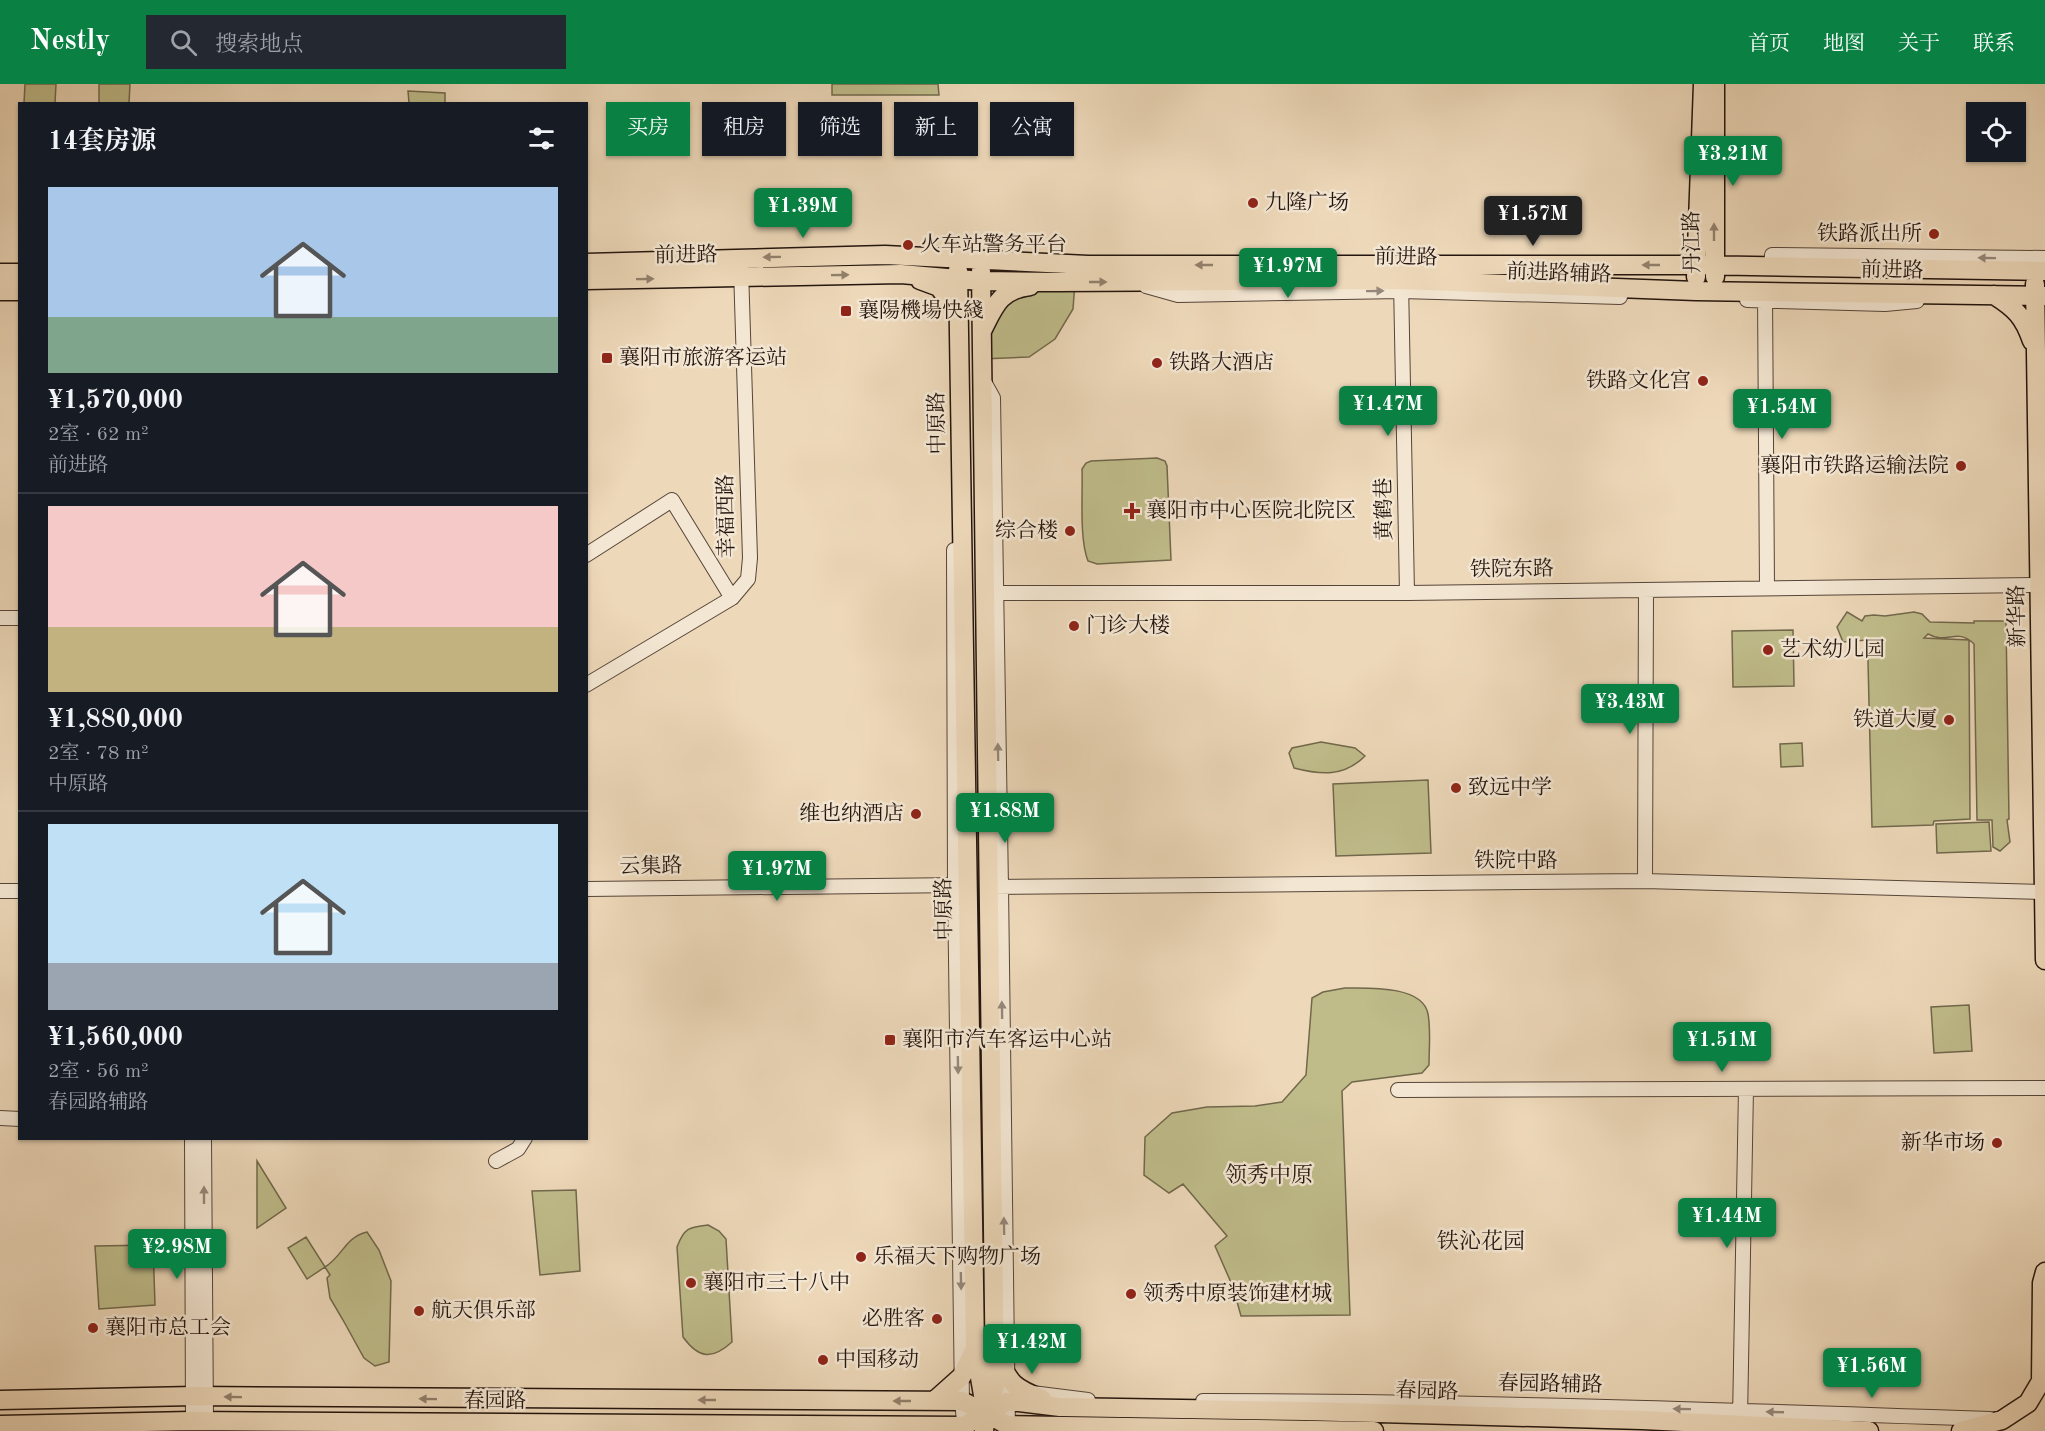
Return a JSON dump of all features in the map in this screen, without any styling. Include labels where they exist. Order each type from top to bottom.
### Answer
[{"type":"main road","name":"丹江路","points":[[1703,84],[1705,265],[1716,291]]},
{"type":"main road","name":"丹江路","points":[[1696,291],[1705,265],[1715,84]]},
{"type":"main road","name":"前进路","points":[[588,263],[885,255],[1088,266],[2042,266]]},
{"type":"main road","name":"中原路","points":[[958,259],[961,885],[975,1347],[985,1422],[990,1431]]},
{"type":"main road","name":"中原路","points":[[980,260],[994,887],[995,1386],[985,1422]]},
{"type":"main road","name":"新华路","points":[[2042,266],[2036,352],[2045,960]]},
{"type":"main road","points":[[0,273],[18,273]]},
{"type":"main road","name":"前进路","points":[[588,280],[901,274],[981,281],[1129,281],[1716,291],[1765,296],[2040,296]]},
{"type":"main road","points":[[901,274],[939,287],[959,316]]},
{"type":"main road","points":[[982,331],[996,303],[1014,288],[1057,282]]},
{"type":"main road","points":[[0,291],[18,291]]},
{"type":"main road","points":[[1992,295],[2015,308],[2028,327],[2036,352]]},
{"type":"main road","points":[[1961,1431],[2002,1420],[2028,1403],[2041,1381],[2042,1283],[2045,1272]]},
{"type":"main road","points":[[934,1401],[962,1376],[975,1347]]},
{"type":"main road","points":[[994,1353],[1010,1382],[1025,1392],[1060,1407]]},
{"type":"main road","name":"春园路","points":[[0,1400],[200,1396],[962,1401],[985,1422],[1007,1428],[1374,1431]]},
{"type":"main road","points":[[964,1429],[985,1422],[1007,1402]]},
{"type":"main road","name":"春园路","points":[[1007,1402],[1060,1407],[1740,1418],[1869,1431]]},
{"type":"main road","name":"春园路","points":[[0,1425],[42,1428],[200,1421],[522,1427],[964,1429]]},
{"type":"street","name":"幸福西路","points":[[588,683],[732,598],[748,579],[750,558],[741,258]]},
{"type":"street","name":"前进路辅路","points":[[1401,285],[1765,296]]},
{"type":"street","name":"黄鹤巷","points":[[1401,285],[1407,593]]},
{"type":"street","points":[[1765,296],[1767,588]]},
{"type":"street","points":[[588,554],[672,500],[732,598]]},
{"type":"street","name":"铁院东路","points":[[989,593],[1407,593],[2040,585]]},
{"type":"street","points":[[1645,881],[1646,590]]},
{"type":"street","points":[[0,618],[18,618]]},
{"type":"street","name":"铁院中路","points":[[994,887],[1645,881],[2044,892]]},
{"type":"street","points":[[961,885],[962,1401],[964,1429]]},
{"type":"street","name":"云集路","points":[[588,889],[961,885]]},
{"type":"street","points":[[994,887],[1007,1428]]},
{"type":"street","points":[[0,891],[18,891]]},
{"type":"street","points":[[1398,1090],[2045,1088]]},
{"type":"street","points":[[1740,1418],[1746,1089]]},
{"type":"street","points":[[0,1118],[18,1119]]},
{"type":"street","points":[[192,1140],[200,1396]]},
{"type":"street","points":[[200,1421],[204,1140]]},
{"type":"street","points":[[496,1161],[518,1149],[524,1140]]},
{"type":"street","name":"春园路辅路","points":[[1025,1392],[1087,1400],[1306,1401],[1740,1418],[2002,1420]]},
{"type":"street","points":[[42,1428],[44,1400]]},
{"type":"shaded area","points":[[25,84],[56,84],[55,102],[24,102]]},
{"type":"shaded area","points":[[99,84],[130,84],[129,102],[99,102]]},
{"type":"shaded area","points":[[832,84],[938,84],[939,95],[832,95]]},
{"type":"shaded area","points":[[408,91],[445,93],[445,102],[409,102]]},
{"type":"shaded area","points":[[1075,282],[1073,309],[1055,339],[1029,357],[982,359],[996,303],[1014,288]]},
{"type":"shaded area","points":[[1157,458],[1165,461],[1167,466],[1171,560],[1097,564],[1088,561],[1083,540],[1082,516],[1082,469],[1086,463]]},
{"type":"shaded area","points":[[1847,612],[1862,621],[1865,616],[1914,612],[1922,614],[1930,622],[2006,621],[2009,819],[2007,820],[2010,842],[2000,851],[1993,847],[1992,820],[1977,820],[1974,644],[1968,639],[1957,636],[1941,638],[1928,634],[1924,638],[1969,640],[1970,819],[1934,821],[1933,825],[1872,827],[1868,655],[1873,651],[1867,640],[1843,642],[1837,627]]},
{"type":"shaded area","points":[[1793,630],[1794,686],[1733,687],[1732,631]]},
{"type":"shaded area","points":[[1321,742],[1355,748],[1365,756],[1349,768],[1340,771],[1323,773],[1294,768],[1289,753],[1292,748]]},
{"type":"shaded area","points":[[1802,743],[1803,766],[1781,767],[1780,744]]},
{"type":"shaded area","points":[[1428,780],[1431,853],[1336,856],[1333,784]]},
{"type":"shaded area","points":[[1989,822],[1991,851],[1937,853],[1936,824]]},
{"type":"shaded area","points":[[1345,988],[1393,990],[1416,998],[1424,1005],[1428,1014],[1430,1033],[1429,1065],[1422,1073],[1352,1082],[1342,1091],[1350,1315],[1241,1316],[1233,1287],[1215,1246],[1227,1236],[1183,1184],[1169,1193],[1144,1175],[1145,1137],[1172,1113],[1207,1107],[1255,1106],[1282,1102],[1306,1075],[1312,998],[1323,992]]},
{"type":"shaded area","points":[[1969,1005],[1972,1051],[1934,1053],[1931,1007]]},
{"type":"shaded area","points":[[257,1161],[286,1208],[257,1228]]},
{"type":"shaded area","points":[[576,1190],[580,1271],[540,1275],[532,1191]]},
{"type":"shaded area","points":[[708,1225],[719,1231],[726,1239],[732,1342],[712,1354],[700,1353],[683,1337],[677,1247],[685,1232]]},
{"type":"shaded area","points":[[367,1232],[379,1250],[391,1281],[389,1362],[375,1366],[364,1358],[330,1298],[327,1278],[330,1275],[325,1267],[353,1238]]},
{"type":"shaded area","points":[[306,1237],[325,1267],[307,1279],[288,1248]]},
{"type":"shaded area","points":[[153,1245],[155,1305],[99,1309],[95,1246]]},
{"type":"place","name":"九隆广场","points":[[1253,203]]},
{"type":"place","name":"铁路派出所","points":[[1934,234]]},
{"type":"place","name":"火车站警务平台","points":[[908,245]]},
{"type":"place","name":"襄陽機場快綫","points":[[846,311]]},
{"type":"place","name":"襄阳市旅游客运站","points":[[607,358]]},
{"type":"place","name":"铁路大酒店","points":[[1157,363]]},
{"type":"place","name":"铁路文化宫","points":[[1703,381]]},
{"type":"place","name":"襄阳市铁路运输法院","points":[[1961,466]]},
{"type":"place","name":"襄阳市中心医院北院区","points":[[1132,511]]},
{"type":"place","name":"综合楼","points":[[1070,531]]},
{"type":"place","name":"门诊大楼","points":[[1074,626]]},
{"type":"place","name":"艺术幼儿园","points":[[1768,650]]},
{"type":"place","name":"铁道大厦","points":[[1949,720]]},
{"type":"place","name":"致远中学","points":[[1456,788]]},
{"type":"place","name":"维也纳酒店","points":[[916,814]]},
{"type":"place","name":"襄阳市汽车客运中心站","points":[[890,1040]]},
{"type":"place","name":"新华市场","points":[[1997,1143]]},
{"type":"place","name":"乐福天下购物广场","points":[[861,1257]]},
{"type":"place","name":"襄阳市三十八中","points":[[691,1283]]},
{"type":"place","name":"领秀中原装饰建材城","points":[[1131,1294]]},
{"type":"place","name":"航天俱乐部","points":[[419,1311]]},
{"type":"place","name":"必胜客","points":[[937,1319]]},
{"type":"place","name":"襄阳市总工会","points":[[93,1328]]},
{"type":"place","name":"中国移动","points":[[823,1360]]},
{"type":"district","name":"领秀中原","points":[[1269,1176]]},
{"type":"district","name":"铁沁花园","points":[[1481,1242]]}]
